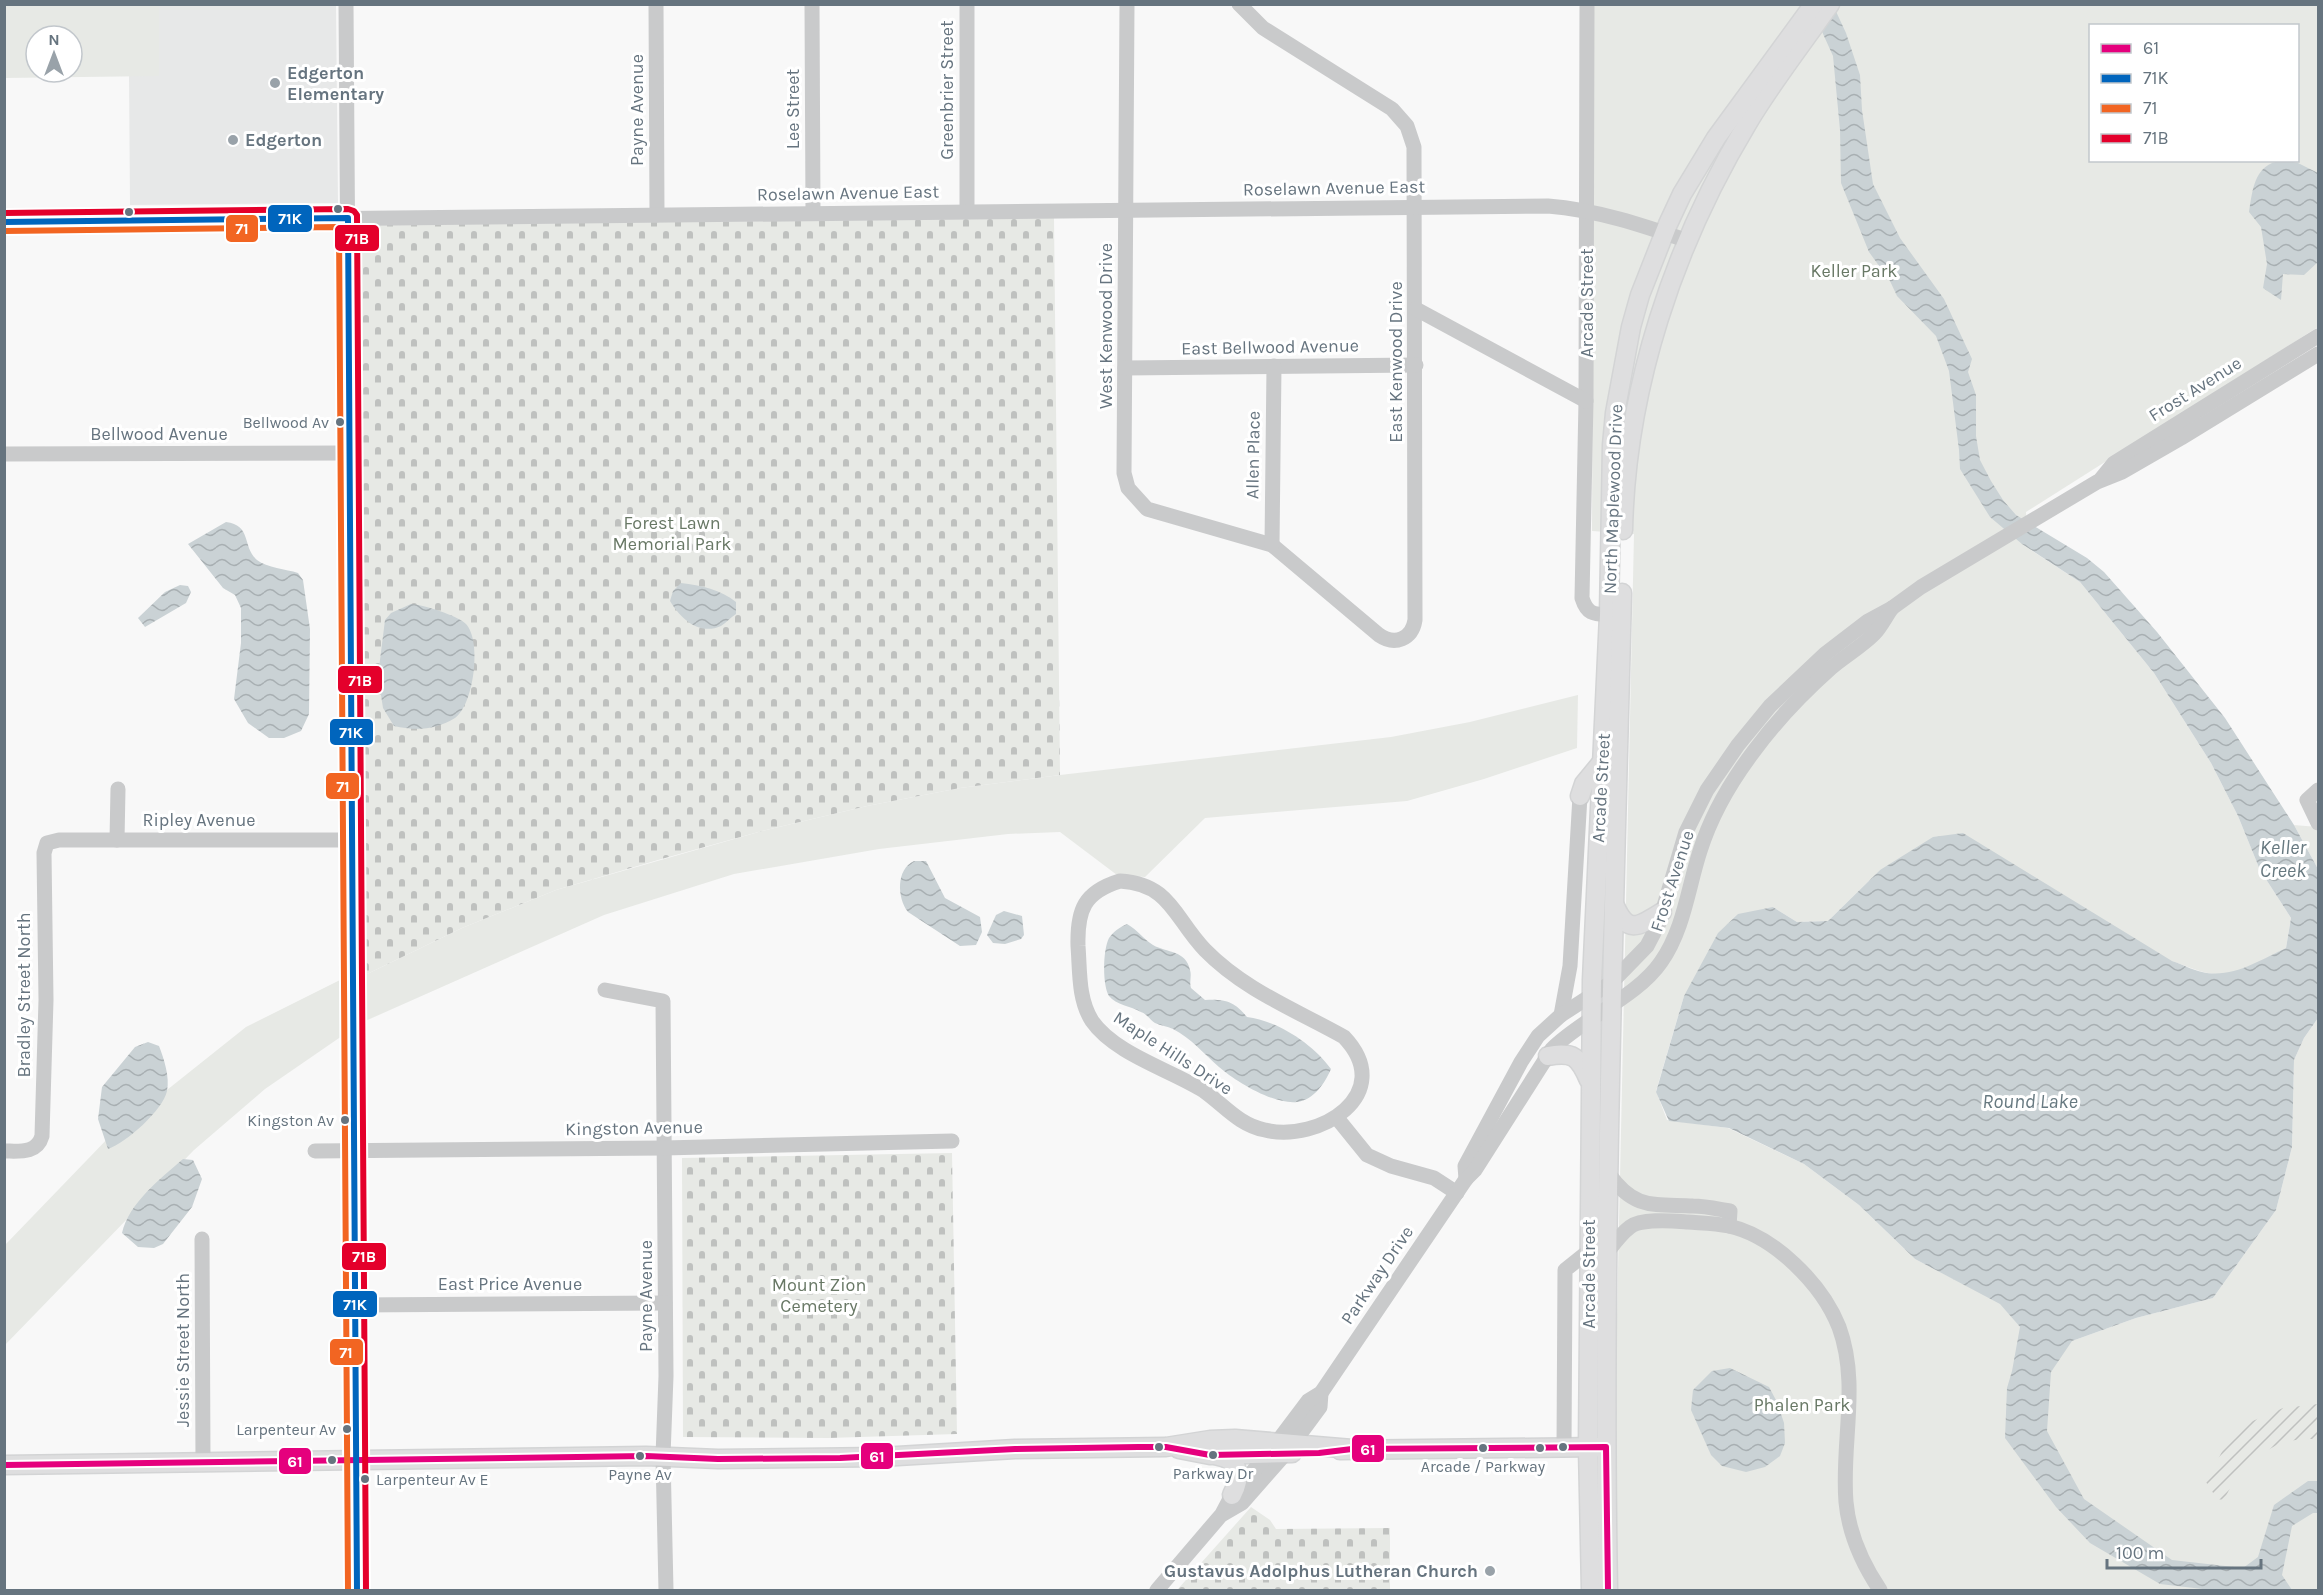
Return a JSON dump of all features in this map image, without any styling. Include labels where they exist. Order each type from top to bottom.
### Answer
[{"type":"main road","name":"North Maplewood Drive","points":[[1615,615],[1624,509],[1635,419],[1656,331],[1688,241],[1709,194],[1814,4]]},
{"type":"main road","name":"North Maplewood Drive","points":[[1615,615],[1612,446],[1615,413],[1631,327],[1640,295],[1682,194],[1716,138],[1794,43],[1830,4]]},
{"type":"main road","name":"Arcade Street","points":[[1608,1590],[1597,1447],[1590,1250],[1591,1083],[1592,995],[1615,615]]},
{"type":"main road","name":"Arcade Street","points":[[1591,1590],[1609,1250],[1614,904],[1607,754]]},
{"type":"main road","points":[[1580,796],[1584,784],[1607,754]]},
{"type":"main road","points":[[1614,904],[1626,924],[1633,926],[1642,924],[1662,912]]},
{"type":"main road","points":[[1548,1056],[1571,1055],[1581,1062],[1591,1083]]},
{"type":"main road","points":[[4,1465],[663,1456],[718,1459],[840,1458],[1015,1449],[1166,1447],[1210,1440],[1319,1453],[1352,1449],[1597,1447]]},
{"type":"main road","points":[[1166,1447],[1228,1458],[1237,1466],[1239,1478],[1232,1495]]},
{"type":"main road","points":[[1210,1455],[1281,1448]]},
{"type":"street","points":[[346,4],[357,1590]]},
{"type":"street","name":"Payne Avenue","points":[[656,4],[657,215]]},
{"type":"street","name":"Lee Street","points":[[812,4],[813,213]]},
{"type":"street","name":"Greenbrier Street","points":[[966,4],[967,211]]},
{"type":"street","name":"West Kenwood Drive","points":[[1127,4],[1124,473],[1128,488],[1137,501],[1147,509],[1272,545]]},
{"type":"street","name":"East Kenwood Drive","points":[[1239,4],[1263,28],[1385,103],[1407,126],[1414,147],[1416,206],[1415,620],[1410,634],[1400,640],[1386,639],[1272,545]]},
{"type":"street","name":"Arcade Street","points":[[1587,4],[1586,401],[1582,598],[1585,608],[1594,614],[1615,615]]},
{"type":"street","name":"Roselawn Avenue East","points":[[4,222],[1548,206],[1587,210],[1688,241]]},
{"type":"street","points":[[1416,309],[1586,401]]},
{"type":"street","name":"Frost Avenue","points":[[2097,482],[2114,463],[2319,336]]},
{"type":"street","name":"Frost Avenue","points":[[1592,995],[1612,982],[1647,946],[1659,923],[1686,832],[1707,790],[1738,745],[1770,706],[1825,654],[1868,621],[1922,587],[2097,482],[2122,472],[2181,438],[2319,354]]},
{"type":"street","name":"East Bellwood Avenue","points":[[1125,368],[1416,365]]},
{"type":"street","name":"Allen Place","points":[[1272,545],[1274,366]]},
{"type":"street","name":"Bellwood Avenue","points":[[4,454],[349,453]]},
{"type":"street","name":"Frost Avenue","points":[[1592,1017],[1636,987],[1659,964],[1672,944],[1701,849],[1723,798],[1754,752],[1788,710],[1831,668],[1875,633],[1892,608]]},
{"type":"street","points":[[117,840],[118,789]]},
{"type":"street","points":[[2319,790],[2307,800],[2319,823]]},
{"type":"street","points":[[1561,1015],[1570,966],[1580,796]]},
{"type":"street","name":"Ripley Avenue","points":[[47,843],[59,840],[352,840]]},
{"type":"street","name":"Bradley Street North","points":[[4,1151],[23,1151],[37,1147],[42,1136],[46,1000],[44,853],[47,843]]},
{"type":"street","name":"Maple Hills Drive","points":[[1120,881],[1137,882],[1150,886],[1164,897],[1205,950],[1239,978],[1260,993],[1344,1037],[1352,1045],[1359,1058],[1361,1085],[1357,1097],[1349,1108],[1337,1118],[1301,1130],[1265,1131],[1245,1123],[1203,1091],[1124,1048],[1102,1033],[1092,1020],[1081,990],[1078,917],[1094,893],[1107,885],[1120,881]]},
{"type":"street","name":"Payne Avenue","points":[[605,990],[663,1001],[666,1376],[663,1456],[666,1590]]},
{"type":"street","name":"Parkway Drive","points":[[1466,1179],[1465,1166],[1521,1062],[1538,1036],[1561,1015],[1592,995]]},
{"type":"street","name":"Parkway Drive","points":[[1157,1590],[1222,1514],[1232,1495],[1320,1407],[1321,1393],[1466,1179],[1475,1170],[1548,1056],[1568,1033],[1592,1017]]},
{"type":"street","points":[[1337,1118],[1366,1155],[1391,1166],[1434,1178],[1457,1193]]},
{"type":"street","name":"Kingston Avenue","points":[[315,1151],[664,1148],[952,1141]]},
{"type":"street","points":[[1609,1174],[1627,1196],[1751,1234],[1782,1253],[1824,1298],[1838,1326],[1847,1358],[1846,1503],[1854,1540],[1865,1568],[1880,1590]]},
{"type":"street","points":[[1659,1221],[1660,1205]]},
{"type":"street","points":[[1609,1250],[1632,1225],[1659,1221],[1681,1214]]},
{"type":"street","name":"Jessie Street North","points":[[202,1239],[202,1462]]},
{"type":"street","points":[[1564,1448],[1565,1269],[1590,1250]]},
{"type":"street","name":"East Price Avenue","points":[[355,1305],[665,1303]]},
{"type":"street","name":"Parkway Drive","points":[[1222,1514],[1242,1503],[1281,1448]]},
{"type":"shaded area","name":"Edgerton","points":[[159,5],[336,5],[338,203],[130,205],[129,76],[159,76]]},
{"type":"green space","points":[[4,5],[159,5],[159,76],[84,77],[84,24],[24,24],[24,78],[5,78]]},
{"type":"green space","points":[[1594,5],[2318,5],[2318,327],[2026,512],[2031,550],[2080,582],[2154,673],[2211,763],[2238,816],[2260,870],[2291,918],[2286,948],[2238,971],[2221,974],[2208,973],[1880,870],[1828,921],[1797,922],[1773,907],[1684,996],[1656,1091],[1667,1120],[1728,1128],[1804,1164],[1859,1205],[1915,1259],[2000,1303],[2020,1327],[2072,1341],[2136,1318],[2213,1298],[2276,1210],[2292,1147],[2294,1060],[2304,1038],[2318,1018],[2318,1590],[1615,1590],[1614,1454],[1634,534],[1592,531]]},
{"type":"green space","name":"Forest Lawn Memorial Park","points":[[1054,218],[1060,775],[960,788],[867,806],[762,831],[658,860],[556,890],[462,928],[363,976],[356,225]]},
{"type":"green space","points":[[1578,695],[1577,748],[1484,779],[1407,801],[1205,818],[1145,877],[1117,875],[1060,832],[1008,834],[879,849],[734,874],[604,915],[363,1022],[363,976],[462,928],[556,890],[762,831],[867,806],[960,788],[1391,737],[1470,722]]},
{"type":"green space","points":[[2294,825],[2318,827],[2318,869]]},
{"type":"green space","points":[[342,979],[342,1036],[265,1089],[194,1150],[5,1345],[5,1245],[113,1133],[246,1027]]},
{"type":"green space","name":"Mount Zion Cemetery","points":[[952,1153],[957,1434],[828,1438],[683,1437],[682,1158]]},
{"type":"green space","points":[[2318,1404],[2318,1439],[2282,1442],[2259,1455],[2238,1472],[2224,1500],[2217,1499],[2206,1482],[2234,1429],[2283,1408]]},
{"type":"green space","points":[[1251,1507],[1270,1520],[1276,1529],[1390,1528],[1390,1590],[1177,1590]]},
{"type":"water","name":"Round Lake","points":[[1810,5],[1833,5],[1846,33],[1860,75],[1862,110],[1873,184],[1900,238],[1944,299],[1972,359],[1968,372],[1976,395],[1976,436],[1980,460],[1991,481],[2016,515],[2087,558],[2104,572],[2157,632],[2225,718],[2294,825],[2318,869],[2318,1018],[2304,1038],[2294,1060],[2292,1147],[2276,1210],[2213,1298],[2136,1318],[2072,1341],[2051,1372],[2047,1431],[2084,1499],[2172,1560],[2243,1568],[2258,1557],[2274,1505],[2308,1481],[2318,1481],[2318,1513],[2313,1513],[2292,1526],[2282,1575],[2292,1590],[2211,1590],[2160,1584],[2090,1543],[2056,1507],[2005,1438],[2007,1388],[2020,1327],[2000,1304],[1915,1259],[1859,1205],[1804,1164],[1729,1128],[1669,1121],[1656,1092],[1684,996],[1718,933],[1738,914],[1773,907],[1797,922],[1828,921],[1880,870],[1933,837],[1963,833],[2172,961],[2202,972],[2235,971],[2286,948],[2291,918],[2260,870],[2238,816],[2211,763],[2154,673],[2080,582],[2022,544],[1990,517],[1960,469],[1949,371],[1936,336],[1897,296],[1890,281],[1869,252],[1841,183],[1840,130],[1833,56]]},
{"type":"water","points":[[2272,163],[2298,163],[2318,173],[2318,262],[2304,275],[2283,274],[2281,300],[2263,288],[2267,264],[2261,227],[2249,212],[2254,184],[2261,172]]},
{"type":"water","points":[[226,522],[240,527],[252,555],[257,560],[271,567],[298,573],[303,580],[310,629],[309,714],[301,731],[284,738],[269,738],[248,723],[234,699],[241,643],[241,608],[235,595],[223,588],[188,544]]},
{"type":"water","points":[[681,583],[724,594],[736,602],[736,614],[721,626],[713,628],[705,629],[691,624],[670,601],[673,591]]},
{"type":"water","points":[[180,585],[188,586],[191,592],[186,603],[145,627],[138,618],[165,592]]},
{"type":"water","points":[[411,604],[440,611],[466,624],[471,632],[475,658],[471,687],[462,711],[455,718],[440,725],[410,729],[394,726],[383,708],[378,676],[385,620],[391,613]]},
{"type":"water","points":[[914,861],[926,861],[945,898],[980,917],[982,932],[976,945],[960,946],[908,912],[900,892],[900,884],[904,870]]},
{"type":"water","points":[[1004,911],[1022,916],[1024,935],[1021,939],[1005,944],[993,943],[987,935],[996,915]]},
{"type":"water","points":[[1127,924],[1158,948],[1180,955],[1188,964],[1191,972],[1191,988],[1205,1000],[1229,1002],[1238,1007],[1247,1017],[1271,1023],[1294,1035],[1315,1051],[1331,1069],[1318,1090],[1309,1098],[1297,1102],[1277,1100],[1266,1096],[1226,1073],[1180,1033],[1155,1023],[1143,1013],[1112,999],[1105,984],[1105,950],[1109,938]]},
{"type":"water","points":[[148,1042],[159,1046],[165,1062],[167,1091],[159,1107],[143,1125],[116,1146],[108,1149],[98,1119],[102,1087],[135,1047]]},
{"type":"water","points":[[183,1159],[193,1160],[202,1179],[192,1207],[163,1244],[154,1248],[138,1247],[122,1233],[131,1212],[146,1192]]},
{"type":"water","points":[[1730,1368],[1769,1387],[1784,1423],[1785,1443],[1780,1456],[1765,1467],[1746,1472],[1722,1466],[1711,1455],[1691,1410],[1693,1390],[1712,1371]]},
{"type":"transit line","name":"71B","points":[[4,213],[348,209],[357,215],[366,1590]]},
{"type":"transit line","name":"71K","points":[[4,222],[348,218],[357,1590]]},
{"type":"transit line","name":"71","points":[[4,231],[339,227],[348,1590]]},
{"type":"transit line","name":"61","points":[[4,1465],[646,1456],[718,1459],[840,1458],[1015,1449],[1138,1447],[1166,1447],[1210,1455],[1319,1453],[1352,1449],[1606,1447],[1608,1590]]},
{"type":"place","name":"Edgerton Elementary","points":[[275,83]]},
{"type":"place","name":"Edgerton","points":[[233,140]]},
{"type":"place","name":"Bellwood Av","points":[[340,422]]},
{"type":"place","name":"Kingston Av","points":[[345,1120]]},
{"type":"place","name":"Larpenteur Av","points":[[347,1429]]},
{"type":"place","name":"Arcade / Parkway","points":[[1483,1448]]},
{"type":"place","name":"Parkway Dr","points":[[1213,1455]]},
{"type":"place","name":"Payne Av","points":[[640,1456]]},
{"type":"place","name":"Larpenteur Av E","points":[[365,1479]]},
{"type":"place","name":"Gustavus Adolphus Lutheran Church","points":[[1490,1571]]},
{"type":"park label","name":"Keller Park","points":[[1854,271]]},
{"type":"park label","name":"Phalen Park","points":[[1802,1405]]},
{"type":"water label","name":"Keller Creek","points":[[2283,858]]}]
